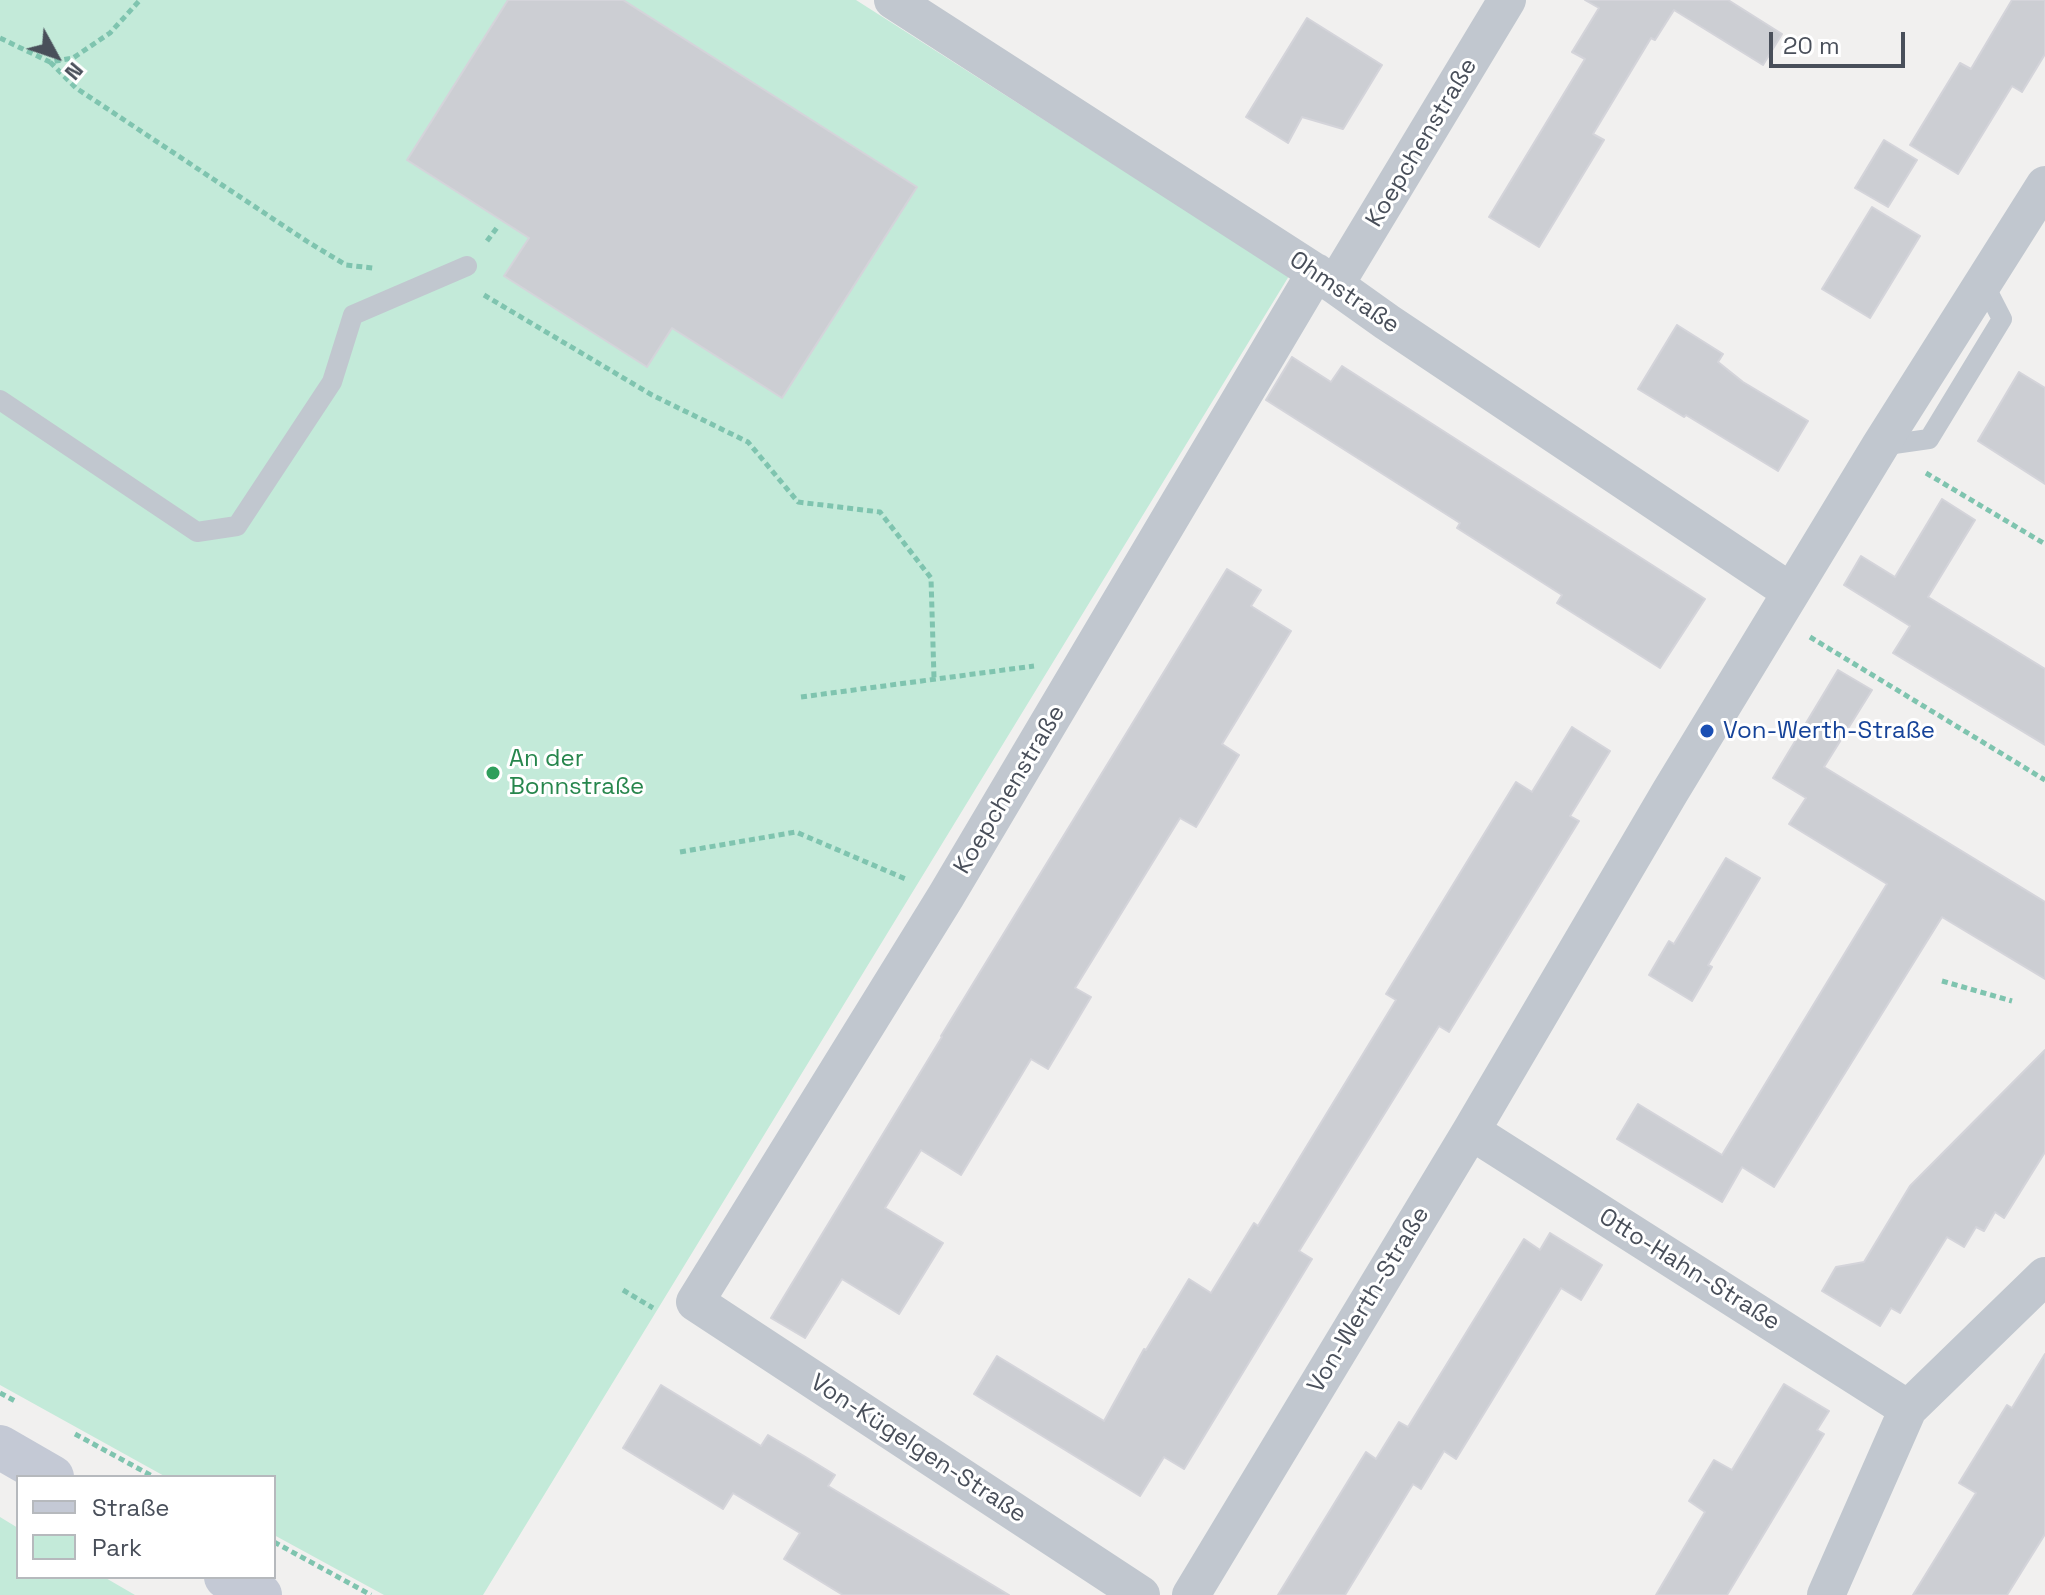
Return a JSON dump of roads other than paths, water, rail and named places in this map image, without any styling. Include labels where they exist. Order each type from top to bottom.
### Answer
[{"type":"main road","points":[[0,1447],[49,1475]]},
{"type":"main road","points":[[230,1579],[260,1595]]},
{"type":"street","name":"Ohmstraße","points":[[893,0],[1326,278],[1784,604]]},
{"type":"street","name":"Koepchenstraße","points":[[695,1302],[946,896],[1087,659],[1326,278],[1507,0]]},
{"type":"street","name":"Von-Werth-Straße","points":[[1191,1595],[1471,1131],[1670,792],[1880,446],[2045,185]]},
{"type":"street","name":"Otto-Hahn-Straße","points":[[1471,1131],[1908,1409]]},
{"type":"street","points":[[1826,1595],[1908,1409],[2045,1276]]},
{"type":"street","name":"Von-Kügelgen-Straße","points":[[695,1302],[1141,1595]]},
{"type":"lane","points":[[0,400],[197,532],[237,526],[332,382],[353,315],[467,266]]},
{"type":"place","name":"Von-Werth-Straße","points":[[1707,731]]},
{"type":"place","name":"An der Bonnstraße","points":[[493,773]]}]
